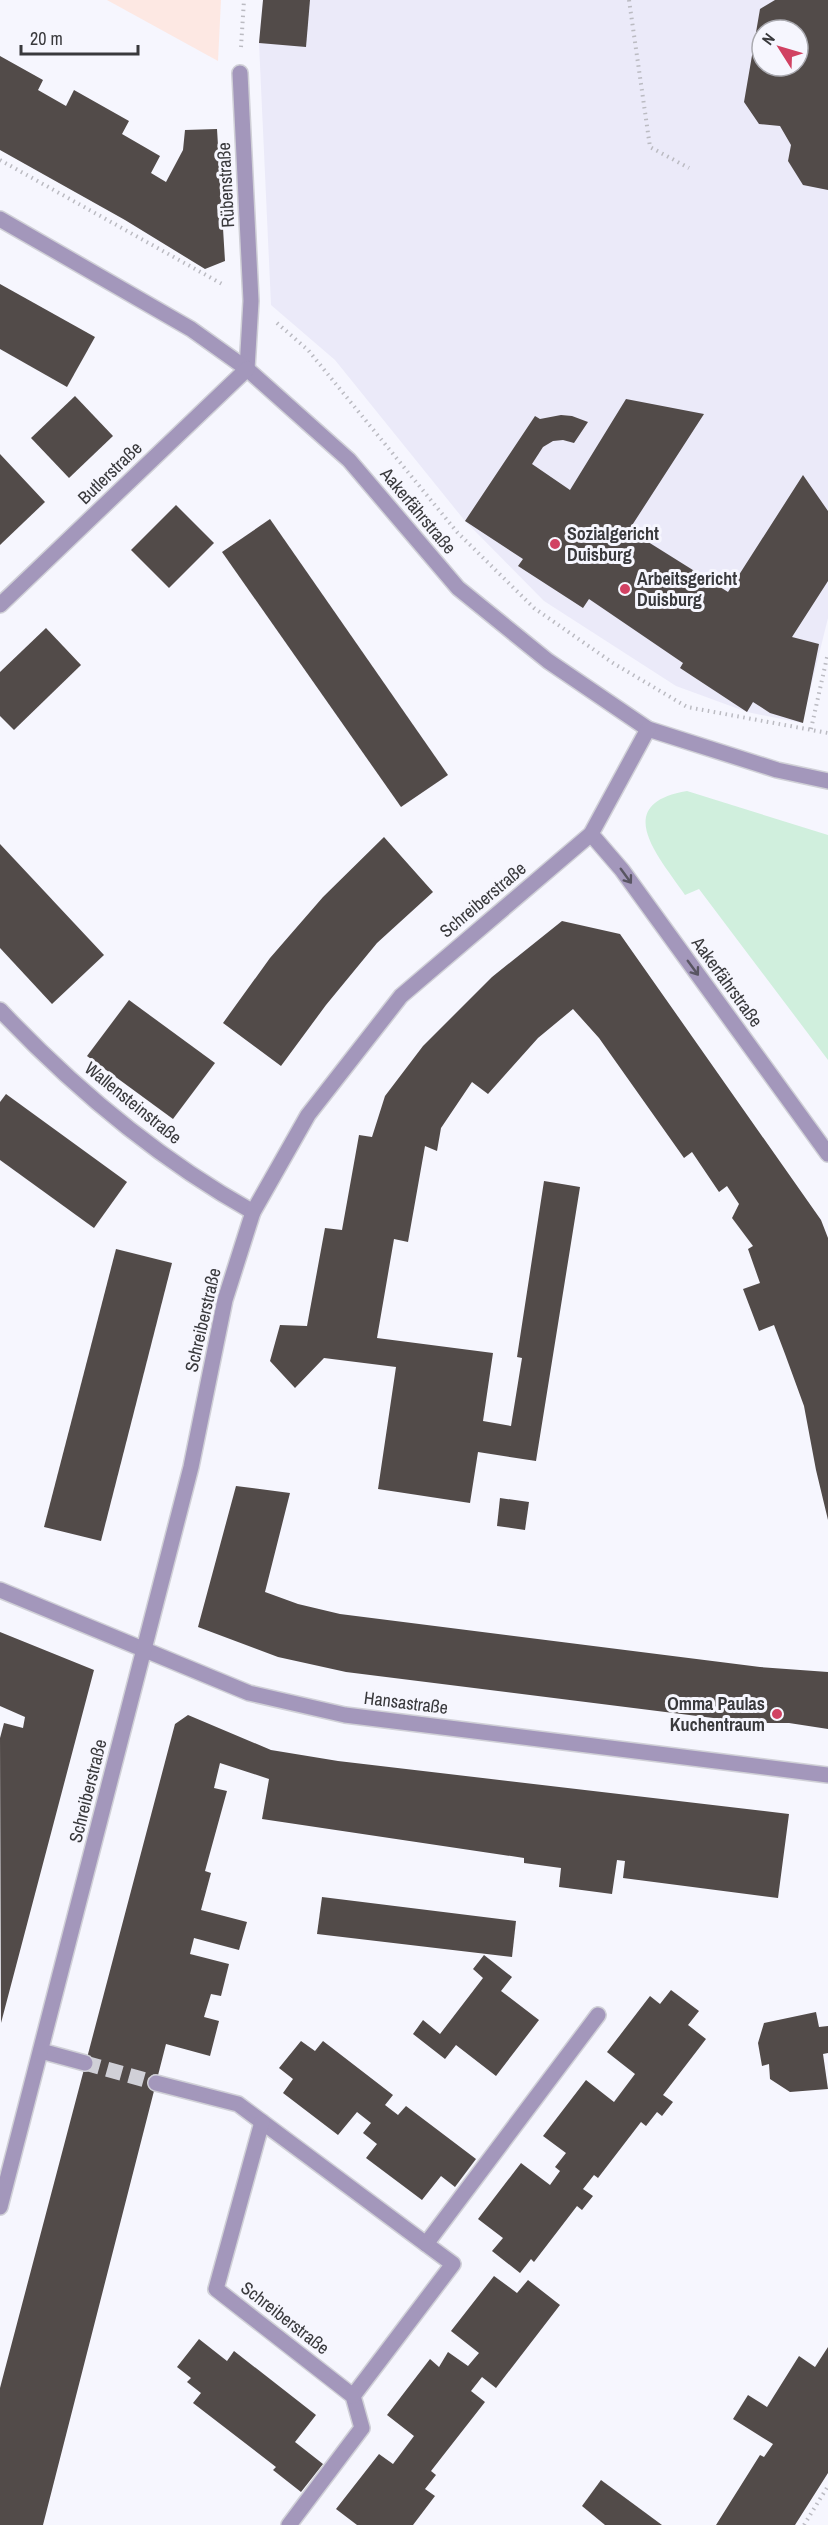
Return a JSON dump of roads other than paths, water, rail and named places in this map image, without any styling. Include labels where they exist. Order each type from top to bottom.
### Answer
[{"type":"street","name":"Rübenstraße","points":[[240,73],[251,301],[247,369]]},
{"type":"street","name":"Aakerfährstraße","points":[[0,219],[191,329],[247,369],[349,460],[458,588],[548,661],[648,729],[777,770],[828,781]]},
{"type":"street","name":"Butlerstraße","points":[[0,605],[247,369]]},
{"type":"street","name":"Schreiberstraße","points":[[0,2207],[191,1467],[225,1300],[253,1212],[308,1115],[401,996],[591,834],[648,729]]},
{"type":"street","name":"Aakerfährstraße","points":[[591,834],[622,870],[828,1155]]},
{"type":"street","name":"Wallensteinstraße","points":[[0,1010],[36,1048],[141,1139],[217,1192],[253,1212]]},
{"type":"street","name":"Hansastraße","points":[[0,1590],[249,1693],[345,1715],[828,1775]]},
{"type":"street","points":[[426,2244],[598,2015]]},
{"type":"street","points":[[41,2051],[85,2063]]},
{"type":"street","points":[[156,2083],[238,2104],[453,2264],[353,2396],[362,2428],[289,2525]]},
{"type":"street","name":"Schreiberstraße","points":[[262,2122],[216,2289],[353,2396]]},
{"type":"tunnel","points":[[85,2063],[156,2083]]},
{"type":"place","name":"Sozialgericht Duisburg","points":[[555,544]]},
{"type":"place","name":"Arbeitsgericht Duisburg","points":[[625,589]]},
{"type":"place","name":"Omma Paulas Kuchentraum","points":[[777,1714]]}]
